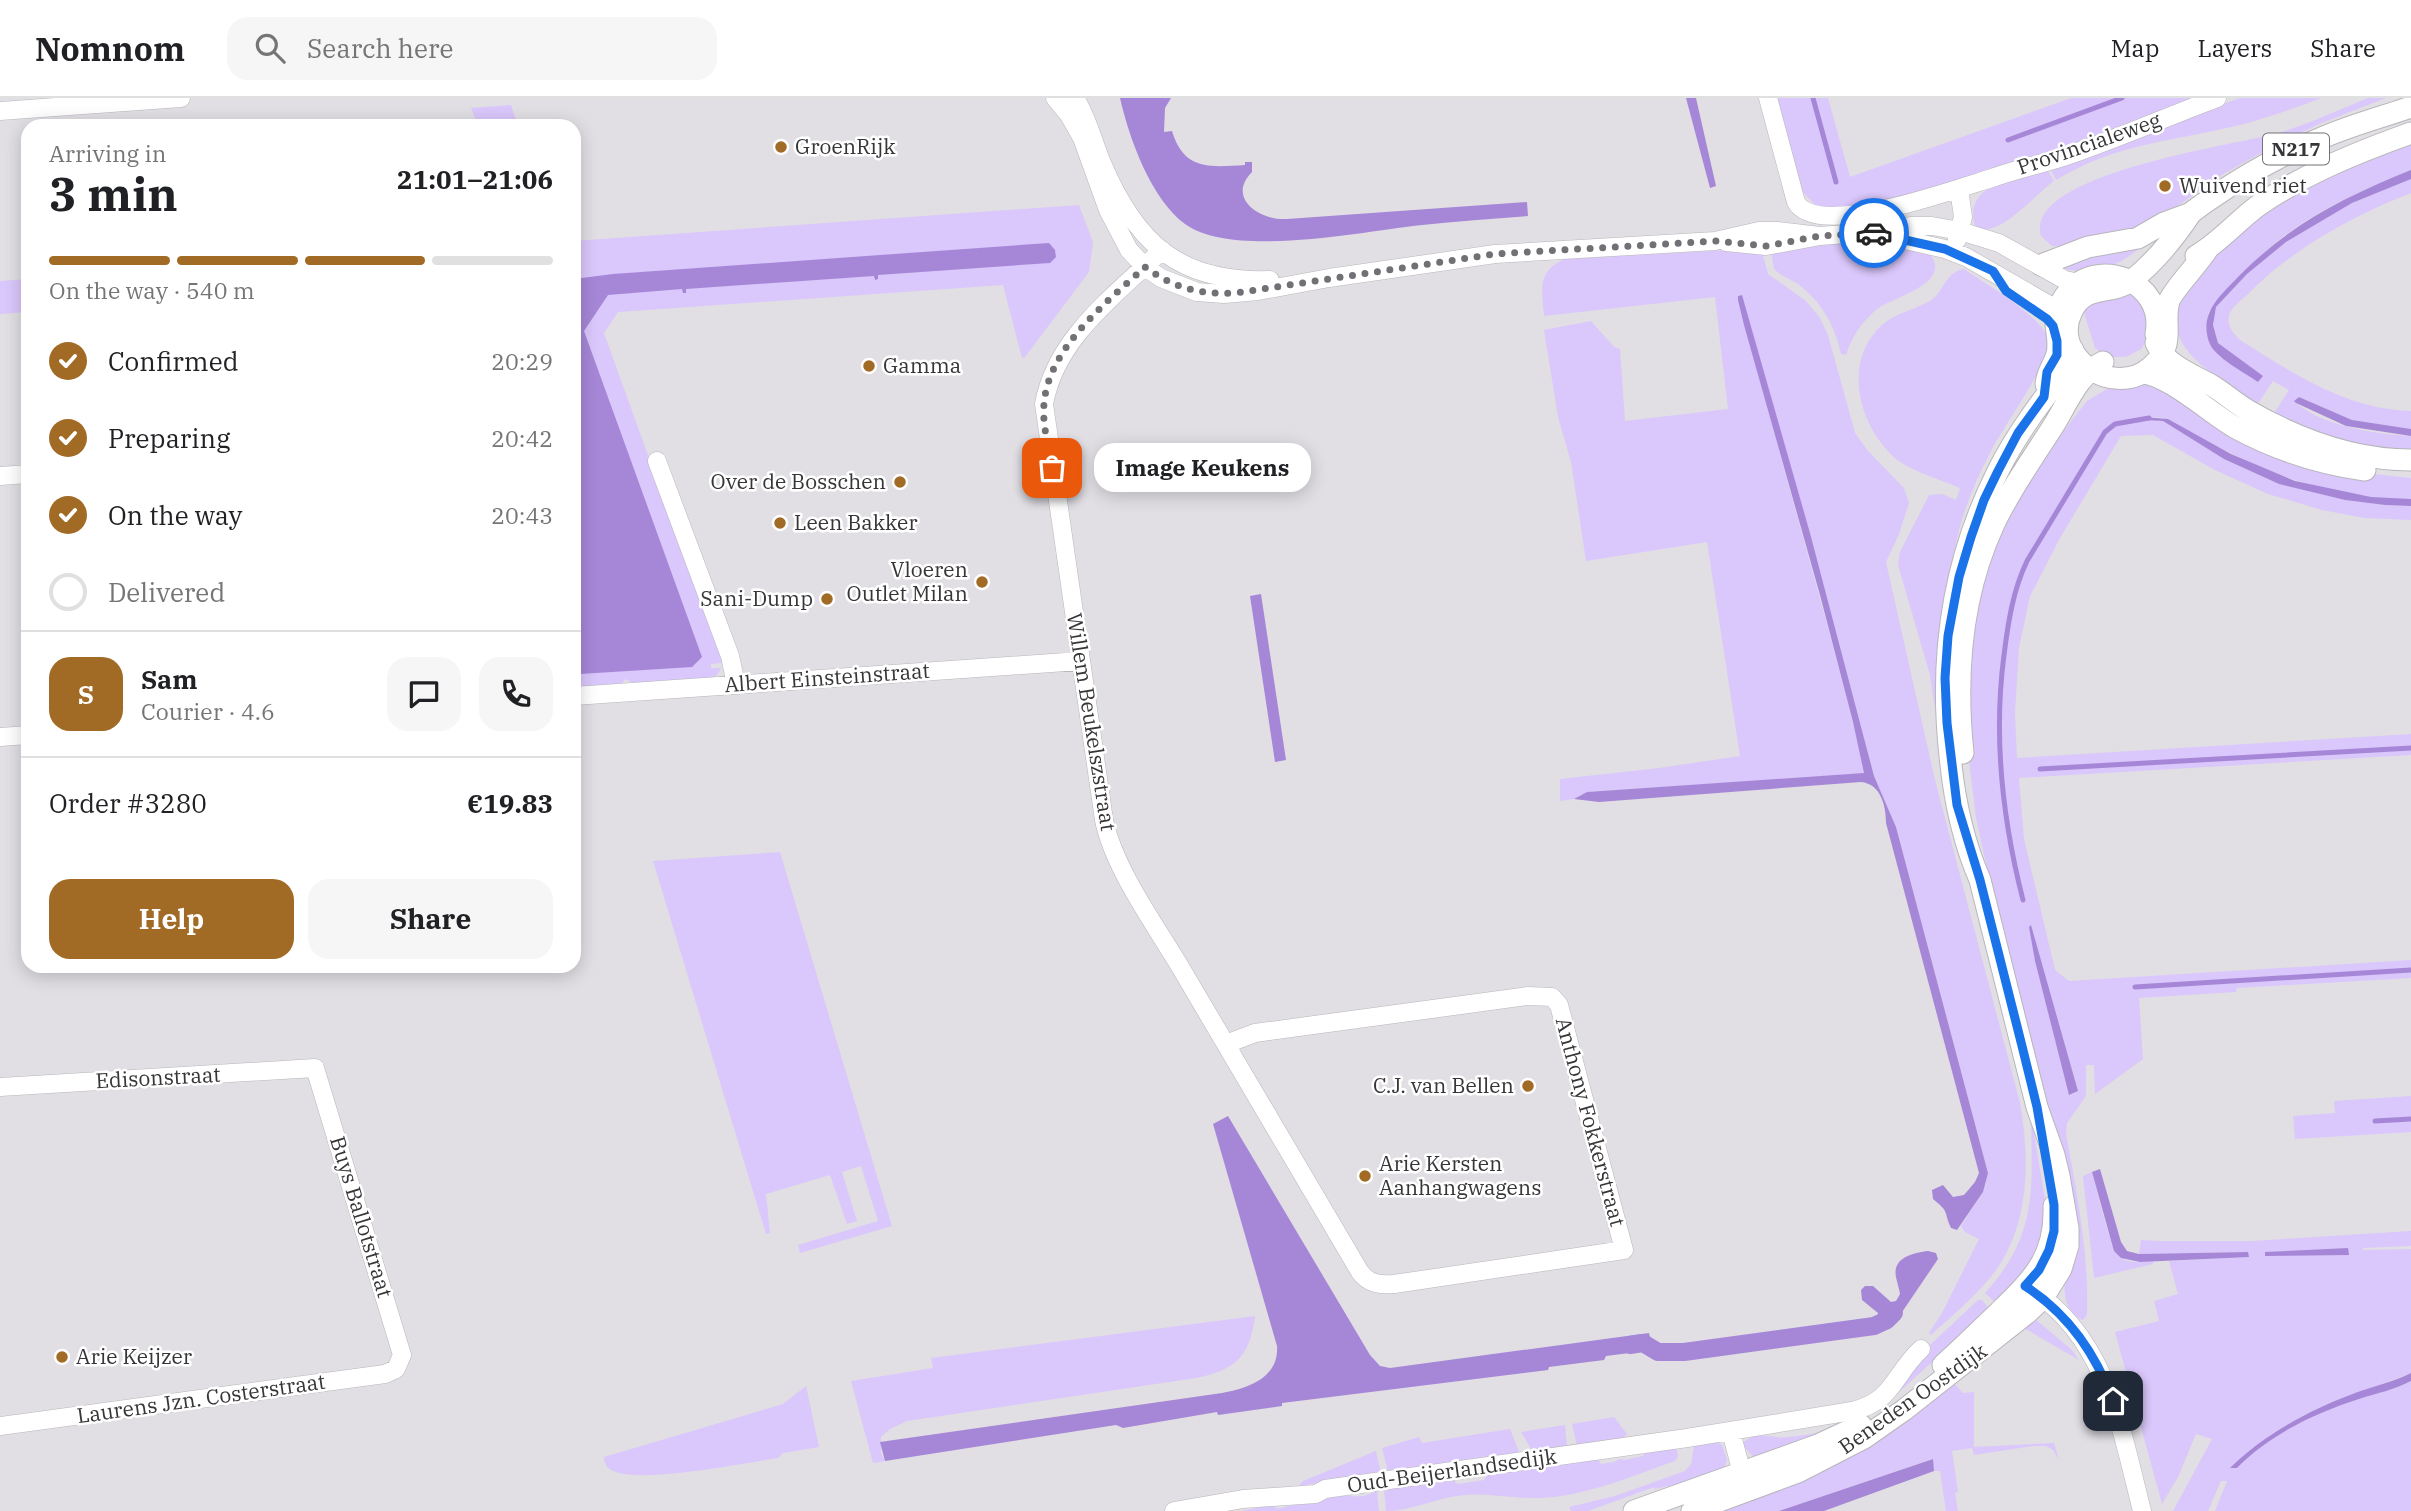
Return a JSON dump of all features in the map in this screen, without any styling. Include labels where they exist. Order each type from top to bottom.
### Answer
[{"type":"main road","name":"N217","points":[[2064,323],[2083,298],[2091,293],[2118,288],[2122,278],[2177,234],[2191,213],[2238,181],[2281,156],[2325,136],[2411,107]]},
{"type":"main road","name":"N217","points":[[2142,373],[2154,365],[2161,331],[2156,295],[2186,261],[2207,250],[2256,207],[2280,191],[2327,167],[2411,133]]},
{"type":"main road","points":[[2041,265],[2077,250],[2138,238],[2164,223],[2191,213]]},
{"type":"main road","points":[[2037,1107],[1980,880],[1961,823],[1952,775],[1945,678],[1948,636],[1959,577],[1984,500],[2018,433],[2044,397],[2047,372],[2057,355],[2069,290],[2092,277],[2122,278],[2145,292],[2161,331],[2193,377],[2295,436],[2363,456],[2411,460]]},
{"type":"main road","points":[[2064,323],[2081,361],[2120,378],[2142,373],[2161,377],[2221,419],[2250,435],[2290,452],[2357,469],[2411,473]]},
{"type":"main road","points":[[2064,323],[2082,323],[2088,348],[2099,369]]},
{"type":"main road","name":"N217","points":[[2099,369],[2136,361],[2161,331]]},
{"type":"main road","points":[[1980,880],[1962,732],[1961,655],[1966,615],[1978,566],[1995,523],[2069,396],[2099,369]]},
{"type":"main road","name":"Beneden Oostdijk","points":[[1692,1511],[1890,1408],[1930,1377],[2039,1270],[2052,1240],[2054,1223],[2053,1194],[2042,1146],[2037,1107]]},
{"type":"main road","name":"Beneden Oostdijk","points":[[1634,1511],[1814,1465],[1864,1438],[2000,1336],[2043,1298],[2064,1261],[2068,1228],[2054,1155],[2037,1107]]},
{"type":"street","points":[[0,111],[181,98]]},
{"type":"street","points":[[1055,98],[1082,138],[1115,227],[1129,250],[1145,267],[1178,287],[1206,294],[1247,293],[1495,254],[1715,241],[1766,246],[1820,236],[1912,226],[1933,226],[1960,231],[1999,243],[2065,280],[2079,283]]},
{"type":"street","points":[[1075,98],[1102,165],[1126,211],[1140,230],[1162,250],[1188,267],[1223,279],[1251,281],[1329,278]]},
{"type":"street","name":"Provincialeweg","points":[[1768,98],[1791,189],[1799,207],[1806,213],[1825,216],[1890,209],[1959,189],[2077,152],[2217,98]]},
{"type":"street","points":[[1953,252],[1960,231],[1963,206],[1959,189]]},
{"type":"street","points":[[1871,232],[1953,252],[1993,271],[2064,323]]},
{"type":"street","name":"Willem Beukelszstraat","points":[[1162,250],[1071,341],[1054,370],[1044,404],[1108,837],[1126,875],[1360,1272],[1368,1282],[1380,1285]]},
{"type":"street","points":[[657,461],[730,656],[736,684]]},
{"type":"street","points":[[0,476],[21,474]]},
{"type":"street","name":"Albert Einsteinstraat","points":[[581,695],[1080,661]]},
{"type":"street","points":[[0,737],[21,736]]},
{"type":"street","name":"Anthony Fokkerstraat","points":[[1226,1044],[1255,1033],[1528,996],[1548,996],[1558,1003],[1624,1250],[1380,1285]]},
{"type":"street","name":"Edisonstraat","points":[[0,1087],[315,1068]]},
{"type":"street","name":"Buys Ballotstraat","points":[[315,1068],[401,1348],[402,1359],[398,1366]]},
{"type":"street","points":[[2025,1286],[2043,1298],[2064,1319],[2101,1370],[2117,1415],[2142,1511]]},
{"type":"street","name":"Oud-Beijerlandsedijk","points":[[1174,1511],[1243,1499],[1309,1495],[1325,1489],[1731,1432],[1868,1407],[1886,1394],[1906,1364],[1921,1349]]},
{"type":"street","name":"Laurens Jzn. Costerstraat","points":[[0,1426],[385,1374],[398,1366]]},
{"type":"street","points":[[1731,1432],[1744,1482]]},
{"type":"shaded area","points":[[1120,98],[1171,98],[1165,108],[1164,132],[1172,131],[1177,144],[1191,160],[1210,166],[1245,165],[1245,162],[1252,162],[1252,172],[1243,191],[1245,199],[1257,212],[1266,216],[1287,219],[1527,202],[1528,216],[1300,240],[1235,240],[1207,234],[1185,224],[1173,213],[1152,184],[1129,131]]},
{"type":"shaded area","points":[[1686,98],[1696,98],[1716,186],[1710,188]]},
{"type":"shaded area","points":[[1775,98],[1828,98],[1850,177],[2071,98],[2200,98],[2086,142],[1904,199],[1838,208],[1816,206],[1801,190]]},
{"type":"shaded area","points":[[2240,98],[2322,98],[2250,122],[2101,158],[2056,180],[2050,168]]},
{"type":"shaded area","points":[[2368,98],[2386,98],[2319,124],[2268,149],[2225,173],[2150,225],[2065,246],[2052,246],[2041,236],[2044,214],[2065,195],[2098,179],[2181,154],[2278,133]]},
{"type":"shaded area","points":[[511,105],[516,119],[475,119],[471,108]]},
{"type":"shaded area","points":[[2411,142],[2411,170],[2318,213],[2284,236],[2252,264],[2208,313],[2207,333],[2210,344],[2262,376],[2218,343],[2213,325],[2216,307],[2247,274],[2286,242],[2352,203],[2411,179],[2411,193],[2345,223],[2303,249],[2237,304],[2228,319],[2232,330],[2243,342],[2303,378],[2365,404],[2411,411],[2411,429],[2352,420],[2299,397],[2294,401],[2305,410],[2333,423],[2365,431],[2411,436],[2411,455],[2346,446],[2273,415],[2289,390],[2273,381],[2257,405],[2212,374],[2191,355],[2178,334],[2176,318],[2179,303],[2203,267],[2220,249],[2259,218],[2328,175]]},
{"type":"shaded area","points":[[2047,169],[2054,181],[2016,214],[1994,228],[1975,226],[1973,212],[1977,200],[1985,191],[2008,179]]},
{"type":"shaded area","points":[[2411,170],[2411,179],[2352,203],[2286,242],[2247,274],[2216,307],[2213,325],[2218,343],[2263,376],[2258,382],[2230,364],[2212,348],[2207,322],[2213,306],[2224,291],[2258,258],[2319,214]]},
{"type":"shaded area","points":[[1079,205],[1093,242],[1089,272],[1022,358],[1003,285],[618,312],[604,333],[722,663],[711,664],[711,668],[721,668],[712,678],[635,684],[625,679],[621,685],[582,688],[581,241]]},
{"type":"shaded area","points":[[1049,243],[1055,250],[1056,257],[1050,263],[878,275],[875,280],[874,276],[686,289],[686,293],[683,293],[682,289],[608,295],[584,331],[702,657],[692,667],[581,674],[581,278]]},
{"type":"shaded area","points":[[1845,243],[1878,243],[1930,254],[1935,264],[1934,273],[1928,281],[1877,309],[1862,324],[1846,355],[1841,354],[1831,324],[1821,307],[1798,284],[1774,269],[1771,251]]},
{"type":"shaded area","points":[[2141,247],[2122,261],[2101,269],[2079,271],[2056,266],[2064,261]]},
{"type":"shaded area","points":[[1729,250],[1762,251],[1768,274],[1806,301],[1820,318],[1828,335],[1855,433],[1868,451],[1904,488],[1909,503],[1886,562],[1935,780],[2020,1103],[2026,1163],[2018,1224],[2002,1261],[1978,1291],[1931,1335],[1929,1333],[1979,1239],[1965,1232],[1961,1226],[1983,1192],[1988,1173],[1896,827],[1874,776],[1810,533],[1741,295],[1738,296],[1850,711],[1864,774],[1587,792],[1574,799],[1560,801],[1560,779],[1740,756],[1707,542],[1586,561],[1571,462],[1558,417],[1544,330],[1591,321],[1614,347],[1620,349],[1625,421],[1728,409],[1715,297],[1544,316],[1542,298],[1545,276],[1549,269],[1565,259]]},
{"type":"shaded area","points":[[1964,269],[2035,320],[2044,330],[2048,348],[2035,377],[1986,460],[1962,520],[1947,596],[1935,709],[1930,675],[1898,565],[1900,552],[1929,495],[1942,494],[1956,500],[1960,488],[1902,463],[1883,446],[1872,430],[1865,412],[1859,375],[1869,340],[1882,325],[1893,317],[1930,301],[1953,274]]},
{"type":"shaded area","points":[[21,280],[21,312],[0,314],[0,281]]},
{"type":"shaded area","points":[[2130,289],[2145,306],[2148,338],[2141,349],[2126,357],[2108,357],[2095,348],[2082,306]]},
{"type":"shaded area","points":[[1742,295],[1810,533],[1874,776],[1896,827],[1988,1173],[1983,1192],[1957,1230],[1951,1228],[1944,1210],[1933,1199],[1932,1190],[1943,1185],[1953,1197],[1964,1195],[1979,1173],[1878,791],[1861,782],[1599,802],[1574,799],[1587,792],[1864,773],[1820,595],[1744,325],[1738,300],[1738,296]]},
{"type":"shaded area","points":[[2135,382],[2160,387],[2344,471],[2411,478],[2411,499],[2346,494],[2284,476],[2254,464],[2168,419],[2154,417],[2144,420],[2163,421],[2224,459],[2279,484],[2345,500],[2411,506],[2411,520],[2364,518],[2322,510],[2268,494],[2215,470],[2153,435],[2121,436],[2060,538],[2030,596],[2019,648],[2015,713],[2017,758],[2411,734],[2411,755],[2019,778],[2024,839],[2055,970],[2069,981],[2411,960],[2411,978],[2237,988],[2236,992],[2139,998],[2143,1059],[2095,1094],[2094,1065],[2086,1065],[2086,1096],[2067,1123],[2066,1134],[2086,1269],[2087,1315],[2083,1320],[2071,1312],[2066,1299],[2067,1269],[1976,818],[1969,761],[1965,660],[1988,556],[2021,494],[2047,452],[2087,401],[2112,386]],"holes":[[[2031,926],[2078,1091],[2070,1095],[2035,961]]]},
{"type":"shaded area","points":[[2299,397],[2352,420],[2411,429],[2411,436],[2346,426],[2296,403],[2294,401]]},
{"type":"shaded area","points":[[2143,417],[2168,419],[2231,454],[2295,481],[2371,497],[2411,499],[2411,506],[2345,500],[2279,484],[2224,459],[2163,421],[2144,420]]},
{"type":"shaded area","points":[[1261,594],[1286,760],[1275,762],[1250,596]]},
{"type":"shaded area","points":[[780,852],[892,1226],[800,1253],[798,1245],[878,1221],[861,1166],[842,1172],[857,1221],[847,1224],[830,1175],[766,1194],[770,1233],[766,1234],[653,861]]},
{"type":"shaded area","points":[[2031,925],[2078,1091],[2069,1095],[2035,961],[2029,927]]},
{"type":"shaded area","points":[[2411,1096],[2411,1132],[2295,1139],[2293,1116],[2335,1113],[2334,1101]]},
{"type":"shaded area","points":[[1228,1116],[1370,1355],[1380,1366],[1390,1368],[1649,1333],[1653,1350],[1606,1356],[1604,1360],[1549,1367],[1548,1370],[1282,1403],[1282,1406],[1218,1415],[1217,1412],[1123,1428],[1116,1425],[885,1461],[880,1442],[1222,1393],[1242,1388],[1267,1374],[1273,1366],[1277,1346],[1213,1124]]},
{"type":"shaded area","points":[[2031,1116],[2048,1217],[2036,1262],[1998,1305],[1985,1293],[2015,1251],[2023,1231],[2031,1189]]},
{"type":"shaded area","points":[[2100,1169],[2121,1242],[2127,1251],[2139,1254],[2248,1252],[2249,1257],[2140,1262],[2121,1258],[2114,1251],[2092,1172]]},
{"type":"shaded area","points":[[2092,1172],[2116,1251],[2127,1261],[2153,1261],[2153,1264],[2094,1278],[2083,1176]]},
{"type":"shaded area","points":[[2411,1231],[2411,1246],[2363,1250],[2411,1249],[2411,1373],[2301,1416],[2257,1445],[2231,1468],[2237,1468],[2263,1445],[2310,1418],[2342,1404],[2411,1381],[2411,1511],[2215,1511],[2227,1481],[2221,1481],[2208,1511],[2173,1511],[2212,1439],[2196,1434],[2178,1477],[2162,1504],[2115,1332],[2159,1321],[2154,1301],[2178,1294],[2169,1261],[2248,1257],[2248,1252],[2139,1254],[2141,1240],[2252,1241]]},
{"type":"shaded area","points":[[2348,1248],[2349,1255],[2265,1256],[2265,1252]]},
{"type":"shaded area","points":[[1928,1251],[1936,1253],[1938,1259],[1896,1321],[1890,1326],[1877,1328],[1878,1313],[1862,1300],[1861,1290],[1865,1286],[1873,1286],[1891,1302],[1896,1301],[1900,1294],[1896,1277],[1897,1265],[1905,1257]]},
{"type":"shaded area","points":[[1978,1300],[1982,1300],[1990,1310],[1890,1400],[1913,1361]]},
{"type":"shaded area","points":[[1255,1316],[1253,1330],[1244,1352],[1221,1371],[1196,1378],[907,1421],[881,1437],[881,1453],[885,1461],[873,1463],[851,1381],[933,1368],[931,1358]]},
{"type":"shaded area","points":[[2035,1319],[2071,1349],[2079,1360],[2024,1328]]},
{"type":"shaded area","points":[[2411,1373],[2411,1381],[2405,1384],[2342,1405],[2294,1426],[2263,1445],[2237,1468],[2230,1468],[2258,1444],[2304,1415]]},
{"type":"shaded area","points":[[1951,1380],[1963,1393],[1974,1392],[1974,1447],[2054,1443],[2059,1460],[2053,1450],[2046,1446],[1974,1455],[1972,1448],[1952,1451],[1958,1511],[1946,1511],[1940,1471],[1934,1471],[1932,1459],[1779,1511],[1709,1511]]},
{"type":"shaded area","points":[[806,1386],[819,1447],[783,1453],[778,1458],[667,1474],[624,1474],[611,1470],[605,1463],[604,1457],[783,1404]]},
{"type":"shaded area","points":[[1614,1417],[1627,1434],[1623,1439],[1577,1446],[1572,1424]]},
{"type":"shaded area","points":[[1842,1421],[1850,1426],[1755,1458],[1744,1447],[1744,1442],[1755,1436],[1782,1438],[1812,1434],[1829,1429]]},
{"type":"shaded area","points":[[1565,1425],[1567,1447],[1533,1452],[1521,1432]]},
{"type":"shaded area","points":[[1510,1429],[1520,1454],[1388,1472],[1382,1448],[1419,1437],[1422,1443]]},
{"type":"shaded area","points":[[1715,1442],[1722,1445],[1727,1460],[1723,1471],[1711,1477],[1655,1489],[1654,1487],[1588,1511],[1571,1511],[1569,1507],[1615,1496],[1685,1471],[1691,1464],[1694,1446]]},
{"type":"shaded area","points":[[1676,1447],[1678,1456],[1675,1461],[1575,1493],[1540,1498],[1465,1495],[1386,1511],[1384,1489],[1452,1479],[1458,1484],[1484,1480],[1488,1474],[1598,1459],[1601,1464]]},
{"type":"shaded area","points":[[1376,1451],[1381,1474],[1299,1486],[1303,1481]]},
{"type":"shaded area","points":[[1933,1459],[1934,1471],[1824,1511],[1779,1511]]},
{"type":"shaded area","points":[[1375,1491],[1379,1511],[1242,1511],[1272,1505],[1277,1509],[1318,1497],[1363,1496]]},
{"type":"waterway","points":[[1813,98],[1836,182]]},
{"type":"waterway","points":[[2008,140],[2122,98]]},
{"type":"waterway","points":[[2023,900],[2005,808],[1999,717],[2007,631],[2015,595],[2027,561],[2105,432],[2115,424],[2149,418]]},
{"type":"waterway","points":[[2040,769],[2411,748]]},
{"type":"waterway","points":[[2135,987],[2411,970]]},
{"type":"waterway","points":[[2375,1121],[2411,1119]]},
{"type":"waterway","points":[[1630,1345],[1643,1343],[1658,1352],[1684,1352],[1874,1326],[1894,1313]]},
{"type":"way so far","points":[[1052,468],[1044,404],[1058,363],[1077,333],[1145,267],[1187,290],[1206,294],[1247,293],[1495,254],[1715,241],[1766,246],[1820,236],[1874,233]]},
{"type":"place","name":"GroenRijk","points":[[781,147]]},
{"type":"place","name":"Wuivend riet","points":[[2165,186]]},
{"type":"place","name":"Gamma","points":[[869,366]]},
{"type":"place","name":"Image Keukens","points":[[1052,468]]},
{"type":"place","name":"Over de Bosschen","points":[[900,482]]},
{"type":"place","name":"Leen Bakker","points":[[780,523]]},
{"type":"place","name":"Vloeren Outlet Milan","points":[[982,582]]},
{"type":"place","name":"Sani-Dump","points":[[827,599]]},
{"type":"place","name":"C.J. van Bellen","points":[[1528,1086]]},
{"type":"place","name":"Arie Kersten Aanhangwagens","points":[[1365,1176]]},
{"type":"place","name":"Arie Keijzer","points":[[62,1357]]},
{"type":"route","points":[[1874,233],[1945,249],[1993,271],[2006,291],[2047,319],[2053,326],[2057,341],[2057,355],[2047,372],[2044,397],[2018,433],[1984,500],[1959,577],[1948,636],[1945,678],[1947,723],[1952,775],[1961,823],[1980,880],[2022,1046],[2037,1107],[2042,1146],[2053,1194],[2054,1231],[2049,1250],[2039,1270],[2025,1286],[2047,1300],[2092,1355],[2113,1401]]}]
